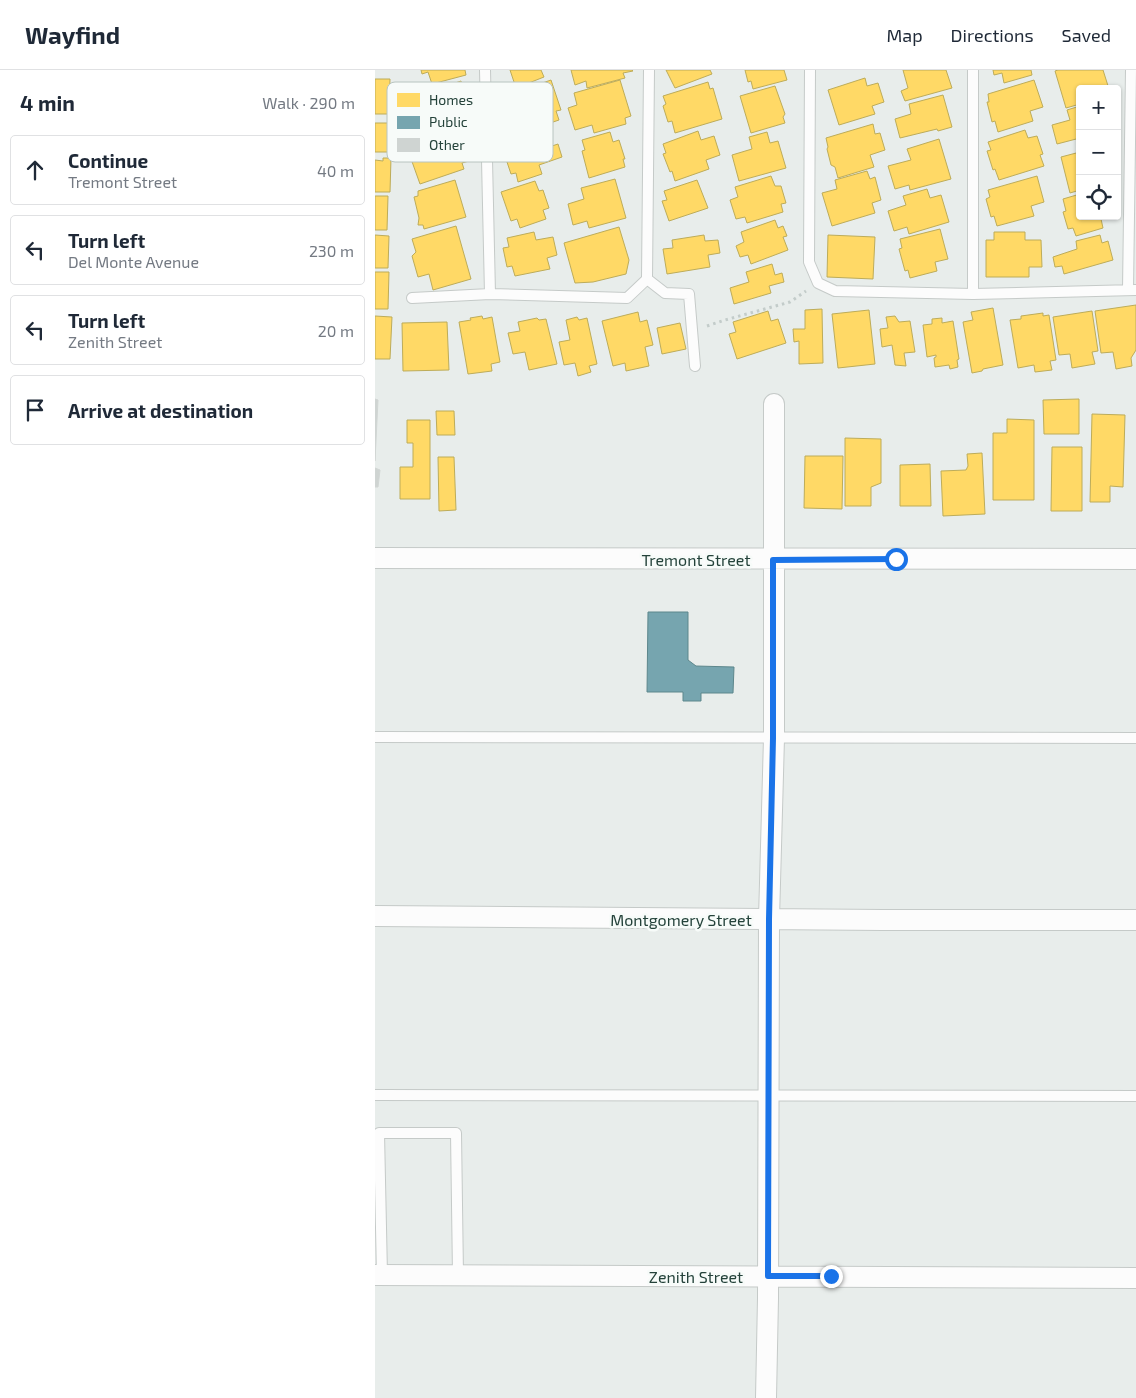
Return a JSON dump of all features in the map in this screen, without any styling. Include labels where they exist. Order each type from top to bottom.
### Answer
[{"type":"street","points":[[766,1398],[769,919],[773,738],[773,404]]},
{"type":"street","name":"Tremont Street","points":[[375,558],[1136,559]]},
{"type":"street","name":"Montgomery Street","points":[[375,916],[1136,920]]},
{"type":"street","name":"Zenith Street","points":[[379,1275],[1136,1278]]},
{"type":"lane","points":[[412,298],[490,294],[627,298],[647,280],[649,70]]},
{"type":"lane","points":[[810,70],[809,262],[818,283],[835,291],[973,294],[1132,290],[1131,70]]},
{"type":"lane","points":[[973,70],[973,294]]},
{"type":"lane","points":[[487,162],[490,294]]},
{"type":"lane","points":[[647,280],[665,292],[689,294],[695,366]]},
{"type":"lane","points":[[375,737],[1136,738]]},
{"type":"lane","points":[[375,1095],[1136,1096]]},
{"type":"lane","points":[[379,1275],[377,1146],[379,1133],[456,1133],[458,1275]]},
{"type":"path","points":[[692,332],[725,320],[790,302],[818,283]]},
{"type":"building: Homes","points":[[421,70],[465,70],[466,75],[440,82],[431,82],[428,72],[422,74]]},
{"type":"building: Homes","points":[[510,70],[541,70],[544,77],[531,82],[514,82]]},
{"type":"building: Homes","points":[[571,70],[633,71],[623,73],[625,78],[587,88],[586,81],[575,85]]},
{"type":"building: Homes","points":[[666,70],[710,70],[712,74],[675,88]]},
{"type":"building: Homes","points":[[745,70],[784,70],[787,80],[753,89],[751,81],[748,82]]},
{"type":"building: Homes","points":[[903,70],[946,70],[952,88],[905,101],[901,91],[908,88]]},
{"type":"building: Homes","points":[[993,70],[1031,70],[1032,75],[1004,83],[1002,73],[994,75]]},
{"type":"building: Homes","points":[[1103,70],[1108,85],[1076,85],[1076,105],[1066,108],[1055,71]]},
{"type":"building: Homes","points":[[865,78],[867,86],[878,83],[884,102],[872,106],[875,114],[839,125],[828,90]]},
{"type":"building: Homes","points":[[375,79],[390,79],[390,82],[387,82],[387,114],[375,114]]},
{"type":"building: Homes","points":[[620,80],[631,116],[625,118],[626,124],[594,133],[592,125],[575,130],[568,108],[577,105],[574,93]]},
{"type":"building: Homes","points":[[1034,80],[1043,107],[1030,111],[1033,121],[998,132],[995,121],[992,122],[987,102],[989,102],[988,94]]},
{"type":"building: Homes","points":[[708,82],[710,89],[713,88],[722,119],[675,133],[672,121],[668,122],[663,106],[666,104],[663,96]]},
{"type":"building: Homes","points":[[553,86],[561,110],[556,111],[559,120],[553,122]]},
{"type":"building: Homes","points":[[775,86],[785,114],[783,117],[785,123],[751,133],[740,96]]},
{"type":"building: Homes","points":[[943,95],[952,127],[900,138],[895,119],[911,114],[909,104]]},
{"type":"building: Homes","points":[[1076,107],[1076,139],[1057,144],[1052,125],[1070,120],[1067,110]]},
{"type":"building: Homes","points":[[375,123],[387,123],[387,152],[375,152]]},
{"type":"building: Homes","points":[[873,124],[875,134],[880,133],[885,150],[870,155],[874,167],[838,178],[835,167],[831,165],[826,138]]},
{"type":"building: Homes","points":[[1025,130],[1028,138],[1037,136],[1043,154],[1040,155],[1044,166],[999,180],[995,169],[993,170],[987,151],[991,150],[988,142]]},
{"type":"building: Homes","points":[[698,131],[701,140],[714,136],[720,155],[706,160],[709,169],[675,181],[663,154],[666,153],[663,144]]},
{"type":"building: Homes","points":[[610,132],[613,142],[619,140],[625,159],[623,159],[625,167],[589,178],[582,151],[585,150],[582,140]]},
{"type":"building: Homes","points":[[767,132],[770,143],[778,141],[786,168],[739,181],[732,155],[752,149],[749,137]]},
{"type":"building: Homes","points":[[939,139],[951,179],[910,190],[909,185],[895,189],[888,166],[911,160],[907,149]]},
{"type":"building: Homes","points":[[558,144],[562,157],[553,160],[553,146]]},
{"type":"building: Homes","points":[[1076,153],[1076,191],[1070,193],[1061,157]]},
{"type":"building: Homes","points":[[383,158],[387,158],[387,162],[391,162],[390,192],[375,192],[375,160],[383,161]]},
{"type":"building: Homes","points":[[412,162],[466,162],[462,163],[464,169],[420,184]]},
{"type":"building: Homes","points":[[507,162],[548,162],[539,165],[542,174],[518,182],[516,173],[511,174]]},
{"type":"building: Homes","points":[[867,171],[870,179],[875,177],[881,200],[872,203],[875,213],[832,226],[822,193],[837,189],[835,180]]},
{"type":"building: Homes","points":[[771,176],[775,186],[781,186],[786,203],[781,204],[783,212],[747,223],[745,217],[736,219],[730,200],[738,197],[735,187]]},
{"type":"building: Homes","points":[[1037,176],[1044,202],[1031,206],[1034,216],[997,226],[994,216],[991,217],[986,199],[990,197],[988,190]]},
{"type":"building: Homes","points":[[615,179],[626,218],[589,228],[587,221],[573,225],[568,204],[584,199],[581,188]]},
{"type":"building: Homes","points":[[455,180],[466,217],[424,229],[423,225],[418,225],[419,218],[414,197],[418,196],[418,191]]},
{"type":"building: Homes","points":[[697,180],[708,208],[669,221],[662,201],[667,200],[664,191]]},
{"type":"building: Homes","points":[[535,181],[539,191],[543,190],[549,208],[543,210],[546,219],[520,228],[517,219],[511,221],[501,192]]},
{"type":"building: Homes","points":[[927,189],[930,198],[941,195],[949,222],[909,234],[907,227],[894,231],[888,211],[906,205],[903,196]]},
{"type":"building: Homes","points":[[1076,195],[1076,220],[1101,220],[1103,228],[1076,236],[1073,228],[1068,229],[1063,212],[1066,211],[1063,199]]},
{"type":"building: Homes","points":[[375,196],[388,196],[387,230],[375,230]]},
{"type":"building: Homes","points":[[775,220],[778,228],[783,226],[787,236],[783,237],[788,250],[751,264],[748,255],[740,257],[736,246],[744,242],[741,232]]},
{"type":"building: Homes","points":[[456,226],[471,279],[433,290],[429,274],[418,277],[412,256],[416,252],[412,239]]},
{"type":"building: Homes","points":[[619,227],[629,260],[626,274],[593,282],[575,283],[564,243]]},
{"type":"building: Homes","points":[[940,229],[948,259],[935,262],[937,271],[910,278],[908,270],[905,271],[899,249],[902,248],[900,239]]},
{"type":"building: Homes","points":[[534,232],[536,240],[553,237],[557,255],[547,258],[550,269],[515,276],[512,266],[507,267],[503,248],[509,247],[507,238]]},
{"type":"building: Homes","points":[[994,232],[1025,232],[1025,240],[1041,240],[1042,267],[1029,267],[1029,277],[986,277],[986,240],[994,240]]},
{"type":"building: Homes","points":[[375,235],[389,236],[388,268],[375,268]]},
{"type":"building: Homes","points":[[704,235],[705,241],[718,240],[720,253],[708,255],[710,267],[667,274],[663,249],[673,248],[672,240]]},
{"type":"building: Homes","points":[[828,235],[875,237],[873,279],[827,277]]},
{"type":"building: Homes","points":[[1100,235],[1102,243],[1108,241],[1113,260],[1064,274],[1062,266],[1055,267],[1053,257],[1077,249],[1076,241]]},
{"type":"building: Homes","points":[[772,264],[775,275],[782,273],[784,282],[769,286],[771,293],[734,304],[730,288],[749,282],[746,272]]},
{"type":"building: Homes","points":[[375,272],[389,272],[388,309],[375,309]]},
{"type":"building: Homes","points":[[1136,305],[1136,350],[1131,358],[1132,366],[1116,369],[1113,352],[1101,353],[1095,311]]},
{"type":"building: Homes","points":[[993,308],[1003,365],[972,373],[963,322],[973,320],[971,312]]},
{"type":"building: Homes","points":[[822,309],[823,363],[799,364],[799,341],[794,342],[793,329],[805,329],[805,310]]},
{"type":"building: Homes","points":[[869,310],[875,364],[838,368],[832,314]]},
{"type":"building: Homes","points":[[768,311],[771,321],[778,319],[786,343],[737,359],[729,334],[736,332],[733,322]]},
{"type":"building: Homes","points":[[1092,311],[1098,351],[1092,352],[1095,364],[1072,368],[1070,354],[1059,355],[1053,317]]},
{"type":"building: Homes","points":[[638,312],[640,322],[647,320],[653,345],[645,347],[649,366],[626,371],[625,363],[613,366],[602,321]]},
{"type":"building: Homes","points":[[1043,313],[1043,316],[1049,315],[1056,360],[1050,361],[1052,370],[1035,372],[1034,365],[1018,368],[1010,320],[1021,319],[1021,316]]},
{"type":"building: Homes","points":[[375,316],[392,317],[390,359],[375,359]]},
{"type":"building: Homes","points":[[482,316],[483,319],[492,317],[500,362],[491,364],[492,371],[468,374],[459,322]]},
{"type":"building: Homes","points":[[895,316],[899,322],[910,321],[915,352],[904,353],[906,366],[895,365],[892,345],[882,347],[880,329],[888,328],[886,317]]},
{"type":"building: Homes","points":[[577,317],[579,320],[587,318],[597,364],[589,366],[591,372],[578,376],[575,363],[564,365],[559,342],[570,340],[566,320]]},
{"type":"building: Homes","points":[[537,318],[539,320],[546,319],[557,364],[529,370],[525,352],[513,354],[508,333],[520,331],[518,322]]},
{"type":"building: Homes","points":[[942,318],[942,323],[953,321],[959,359],[957,360],[958,367],[950,369],[949,365],[935,367],[934,358],[936,355],[927,357],[923,325],[932,324],[932,319]]},
{"type":"building: Homes","points":[[447,322],[449,370],[403,371],[402,323]]},
{"type":"building: Homes","points":[[680,323],[686,349],[662,354],[657,328]]},
{"type":"building: Homes","points":[[1079,399],[1079,434],[1044,434],[1043,400]]},
{"type":"building: Homes","points":[[436,411],[454,411],[455,435],[437,435]]},
{"type":"building: Homes","points":[[1092,414],[1125,415],[1123,487],[1110,486],[1110,502],[1090,502]]},
{"type":"building: Homes","points":[[1007,419],[1034,420],[1034,500],[993,500],[993,433],[1007,433]]},
{"type":"building: Homes","points":[[407,420],[430,420],[430,499],[400,499],[400,467],[413,467],[413,443],[407,443]]},
{"type":"building: Homes","points":[[845,438],[881,439],[881,483],[871,487],[871,506],[845,506]]},
{"type":"building: Homes","points":[[1052,447],[1082,447],[1082,511],[1051,511]]},
{"type":"building: Homes","points":[[982,453],[985,514],[943,516],[941,471],[966,470],[968,466],[967,454]]},
{"type":"building: Homes","points":[[805,456],[843,456],[842,509],[804,508]]},
{"type":"building: Homes","points":[[438,457],[454,457],[456,510],[439,511]]},
{"type":"building: Homes","points":[[930,464],[931,506],[900,506],[900,465]]},
{"type":"building: Public","points":[[648,612],[688,612],[688,660],[696,666],[734,667],[733,693],[701,693],[701,701],[683,701],[683,692],[647,692]]},
{"type":"building: Other","points":[[375,399],[378,400],[375,461]]},
{"type":"building: Other","points":[[375,468],[380,470],[378,487],[375,487]]},
{"type":"route","points":[[831,1276],[768,1276],[773,560],[896,559]]}]
